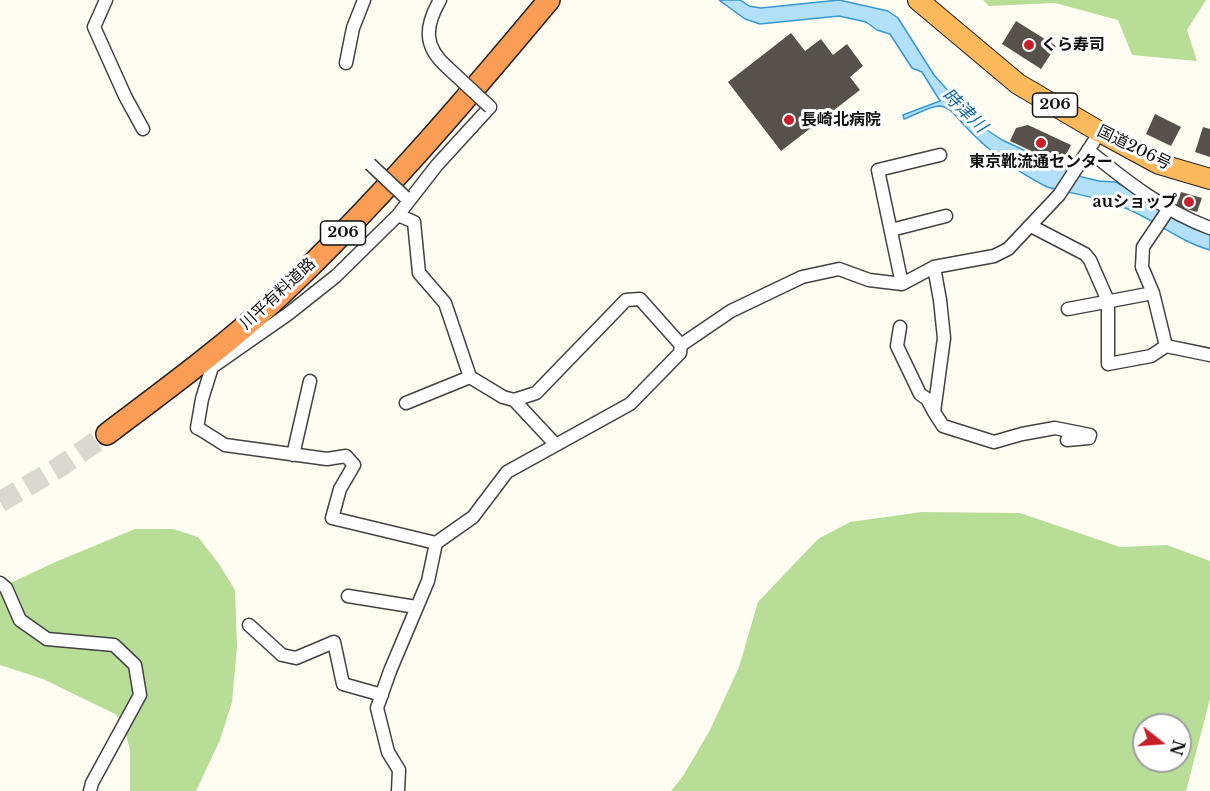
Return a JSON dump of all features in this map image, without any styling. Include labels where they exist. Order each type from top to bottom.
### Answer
[{"type":"highway","name":"川平有料道路","points":[[538,0],[480,70],[331,231],[217,338],[103,431],[227,341],[284,291],[373,201],[491,69],[549,0]]},
{"type":"highway","name":"国道206号","points":[[918,0],[1018,84],[1159,164],[1210,179]]},
{"type":"street","points":[[106,0],[94,27],[125,96],[143,129]]},
{"type":"street","points":[[346,63],[353,28],[364,0]]},
{"type":"street","points":[[436,543],[332,518],[340,489],[354,465],[346,456],[327,459],[225,445],[198,428],[202,399],[212,367],[288,314],[336,276],[398,215],[437,165],[490,107],[434,55],[428,30],[440,0]]},
{"type":"street","points":[[681,345],[731,311],[802,277],[839,269],[869,280],[903,284],[934,267],[994,256],[1015,244],[1059,195],[1100,132]]},
{"type":"street","points":[[1088,150],[1168,210],[1210,228]]},
{"type":"street","points":[[903,284],[878,170],[940,155]]},
{"type":"street","points":[[370,164],[405,196]]},
{"type":"street","points":[[1166,346],[1153,293],[1142,267],[1143,247],[1168,210]]},
{"type":"street","points":[[398,215],[414,222],[420,273],[445,303],[470,377],[503,397],[514,400],[556,445]]},
{"type":"street","points":[[891,230],[946,216]]},
{"type":"street","points":[[1032,226],[1085,254],[1090,260],[1108,301],[1108,364],[1151,356],[1166,346],[1210,355]]},
{"type":"street","points":[[934,267],[944,338],[934,412]]},
{"type":"street","points":[[1068,309],[1153,293]]},
{"type":"street","points":[[398,791],[399,770],[388,752],[377,708],[428,581],[436,543],[473,517],[507,472],[630,404],[681,353],[681,345],[640,299],[626,300],[536,393],[514,400]]},
{"type":"street","points":[[900,327],[897,346],[920,394],[927,399],[943,426],[994,442],[1055,428],[1090,435],[1089,438],[1067,440]]},
{"type":"street","points":[[406,403],[470,377]]},
{"type":"street","points":[[293,455],[310,381]]},
{"type":"street","points":[[0,583],[6,588],[20,620],[47,639],[114,645],[135,665],[140,695],[92,783],[90,791]]},
{"type":"street","points":[[348,596],[417,607]]},
{"type":"street","points":[[249,625],[282,655],[296,658],[334,642],[343,684],[382,695]]},
{"type":"green space","points":[[983,0],[1206,0],[1187,30],[1197,61],[1132,55],[1118,20],[1055,3],[989,6]]},
{"type":"green space","points":[[922,512],[1020,513],[1120,547],[1167,545],[1210,561],[1210,699],[1192,768],[1192,713],[1132,713],[1132,773],[1191,773],[1186,791],[671,791],[683,776],[710,730],[739,667],[758,602],[818,539],[850,522]]},
{"type":"green space","points":[[135,529],[173,529],[198,537],[235,590],[237,647],[232,702],[220,740],[196,791],[130,791],[130,751],[124,725],[115,714],[43,679],[0,665],[0,588]]},
{"type":"water","name":"時津川","points":[[719,0],[740,0],[749,6],[761,8],[839,0],[888,11],[898,18],[934,75],[978,124],[1002,140],[1082,177],[1116,182],[1188,224],[1210,233],[1210,250],[1187,241],[1123,207],[1047,187],[1025,175],[993,152],[947,108],[939,106],[926,109],[904,119],[903,115],[940,101],[922,72],[912,68],[890,34],[877,30],[866,22],[839,16],[760,24],[745,19]]},
{"type":"building","name":"くら寿司","points":[[1016,21],[1056,46],[1041,69],[1002,44]]},
{"type":"building","name":"長崎北病院","points":[[791,33],[805,51],[821,39],[833,55],[847,44],[863,66],[850,77],[860,90],[781,151],[728,82]]},
{"type":"building","points":[[1155,114],[1181,127],[1171,146],[1146,134]]},
{"type":"building","name":"東京靴流通センター","points":[[1028,125],[1071,145],[1061,165],[1010,141],[1016,128]]},
{"type":"building","points":[[1203,127],[1210,129],[1210,157],[1195,152]]},
{"type":"building","name":"auショップ","points":[[1181,192],[1202,198],[1197,212],[1176,206]]},
{"type":"tunnel","points":[[0,502],[58,468],[107,434]]},
{"type":"place","name":"くら寿司","points":[[1029,45]]},
{"type":"place","name":"長崎北病院","points":[[789,120]]},
{"type":"place","name":"東京靴流通センター","points":[[1041,143]]},
{"type":"place","name":"auショップ","points":[[1189,202]]}]
